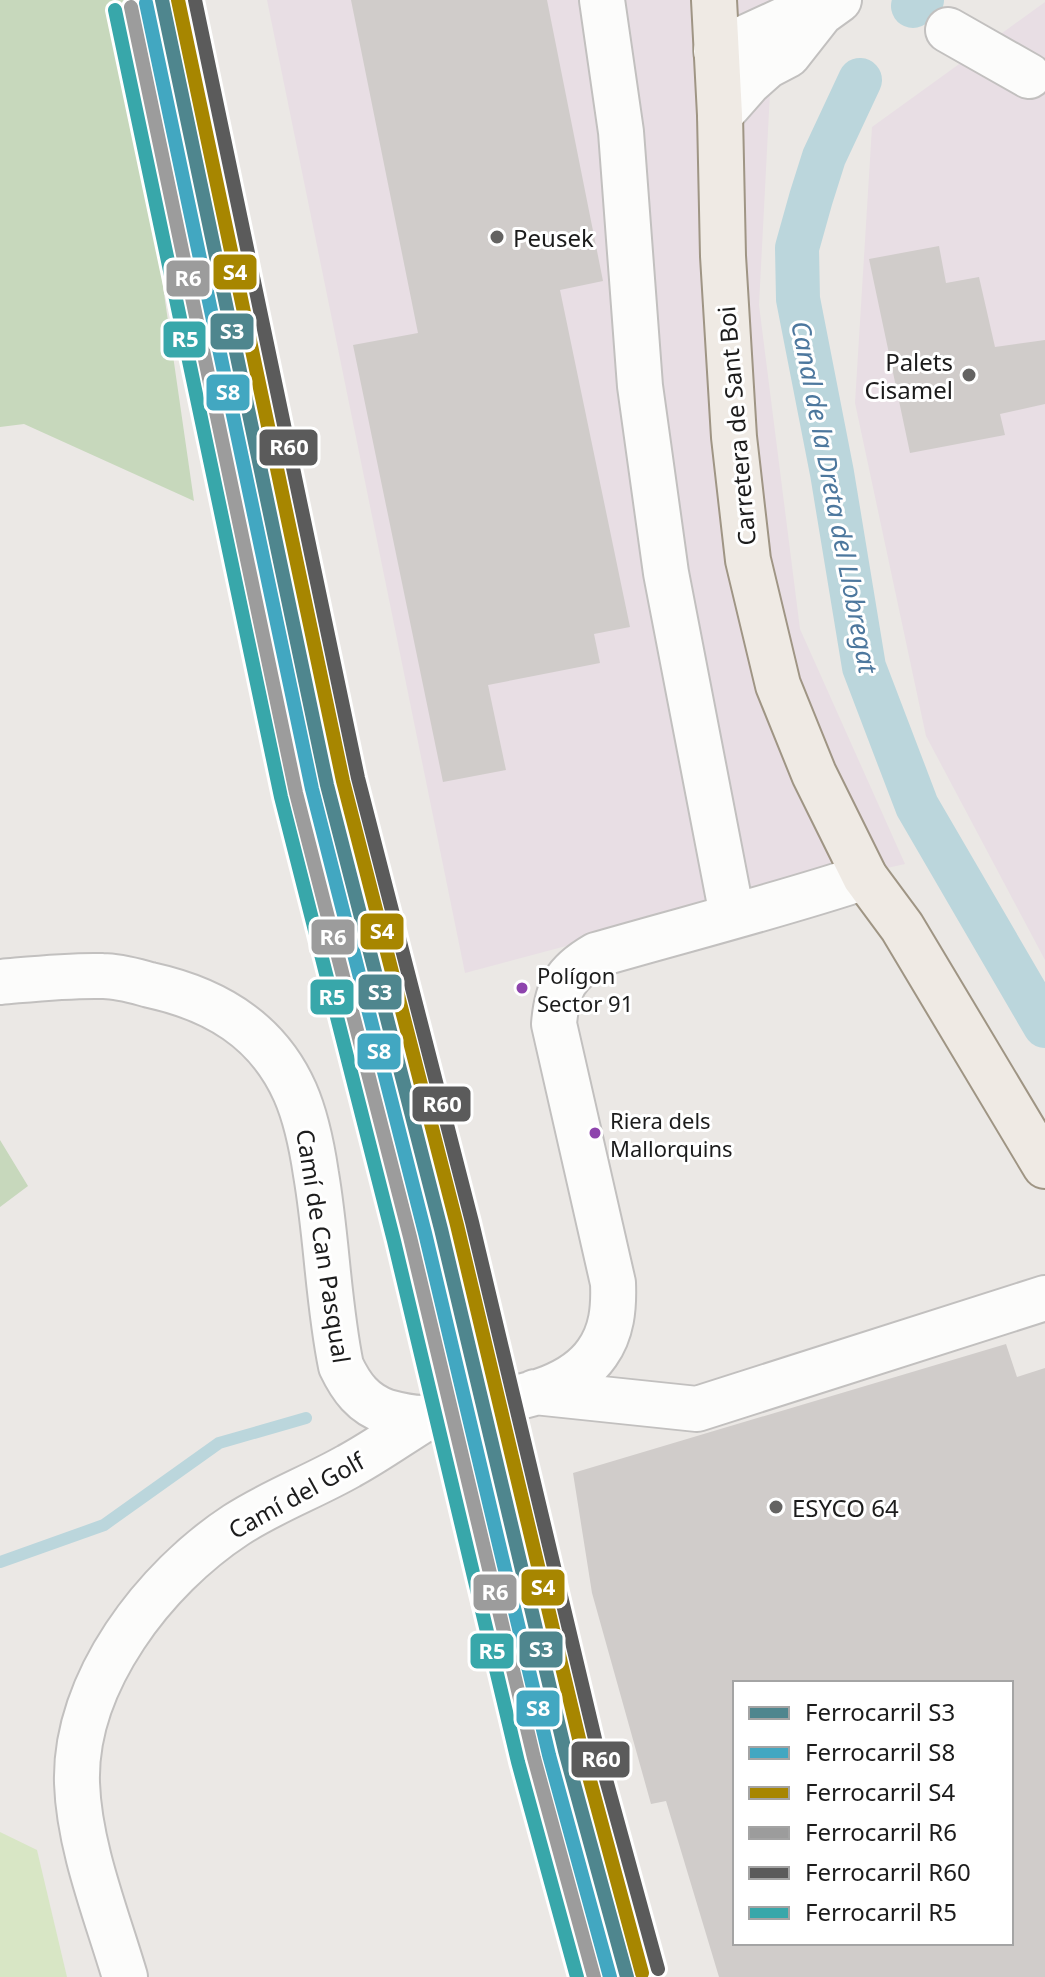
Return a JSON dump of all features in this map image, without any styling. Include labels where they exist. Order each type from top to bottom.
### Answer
[{"type":"main road","name":"Carretera de Sant Boi","points":[[716,15],[728,367],[748,560],[778,685],[813,772],[865,877],[910,941],[1045,1166]]},
{"type":"street","points":[[602,0],[621,132],[640,386],[666,573],[732,915]]},
{"type":"street","points":[[716,15],[804,8],[788,55],[758,74],[720,115]]},
{"type":"street","points":[[948,30],[1029,76]]},
{"type":"street","name":"Camí de Can Pasqual","points":[[0,982],[60,976],[107,976],[130,980],[193,996],[232,1015],[248,1027],[275,1056],[295,1092],[308,1135],[341,1366],[351,1387],[364,1400],[384,1411],[426,1418],[560,1383],[581,1370],[597,1354],[608,1334],[614,1309],[613,1283],[554,1024],[556,1002],[563,983],[577,967],[596,955],[865,877]]},
{"type":"street","points":[[535,1392],[697,1409],[1045,1298]]},
{"type":"street","name":"Camí del Golf","points":[[125,1977],[82,1827],[77,1782],[81,1736],[94,1693],[115,1651],[174,1577],[236,1525],[350,1466],[426,1418]]},
{"type":"shaded area","points":[[267,0],[849,0],[770,92],[759,305],[800,629],[905,864],[716,906],[465,973]]},
{"type":"shaded area","points":[[1045,2],[1045,960],[926,736],[855,403],[872,127]]},
{"type":"green space","points":[[0,0],[127,0],[155,231],[194,501],[24,424],[0,427]]},
{"type":"green space","points":[[0,1140],[28,1186],[0,1207]]},
{"type":"green space","points":[[0,1832],[37,1850],[67,1977],[0,1977]]},
{"type":"building","points":[[351,0],[547,0],[603,281],[560,290],[630,627],[594,634],[600,663],[488,685],[506,770],[443,782],[353,345],[418,333]]},
{"type":"building","name":"Palets Cisamel","points":[[939,246],[946,283],[979,277],[995,347],[1045,340],[1045,404],[1000,414],[1005,435],[910,453],[869,259]]},
{"type":"building","points":[[1006,1344],[1017,1377],[1045,1368],[1045,1977],[719,1977],[666,1801],[651,1804],[592,1593],[573,1473]]},
{"type":"waterway","name":"Canal de la Dreta del Llobregat","points":[[913,6],[922,0]]},
{"type":"waterway","name":"Canal de la Dreta del Llobregat","points":[[860,80],[824,157],[797,248],[798,299],[832,473],[864,667],[917,806],[1045,1026]]},
{"type":"waterway","points":[[0,1562],[104,1525],[219,1443],[306,1418]]},
{"type":"rail line","name":"S3","points":[[162,0],[327,785],[441,1229],[565,1751],[627,1977]]},
{"type":"rail line","name":"S4","points":[[178,0],[343,781],[457,1225],[581,1747],[642,1973]]},
{"type":"rail line","name":"R60","points":[[195,0],[358,778],[472,1222],[596,1743],[658,1969]]},
{"type":"rail line","name":"S8","points":[[146,3],[312,789],[425,1233],[549,1755],[610,1977]]},
{"type":"rail line","name":"R6","points":[[131,7],[296,793],[410,1237],[534,1758],[594,1977]]},
{"type":"rail line","name":"R5","points":[[115,10],[281,797],[394,1241],[518,1762],[577,1977]]},
{"type":"place","name":"Peusek","points":[[497,237]]},
{"type":"place","name":"Palets Cisamel","points":[[969,375]]},
{"type":"place","name":"Polígon Sector 91","points":[[522,988]]},
{"type":"place","name":"Riera dels Mallorquins","points":[[595,1133]]},
{"type":"place","name":"ESYCO 64","points":[[776,1507]]}]
